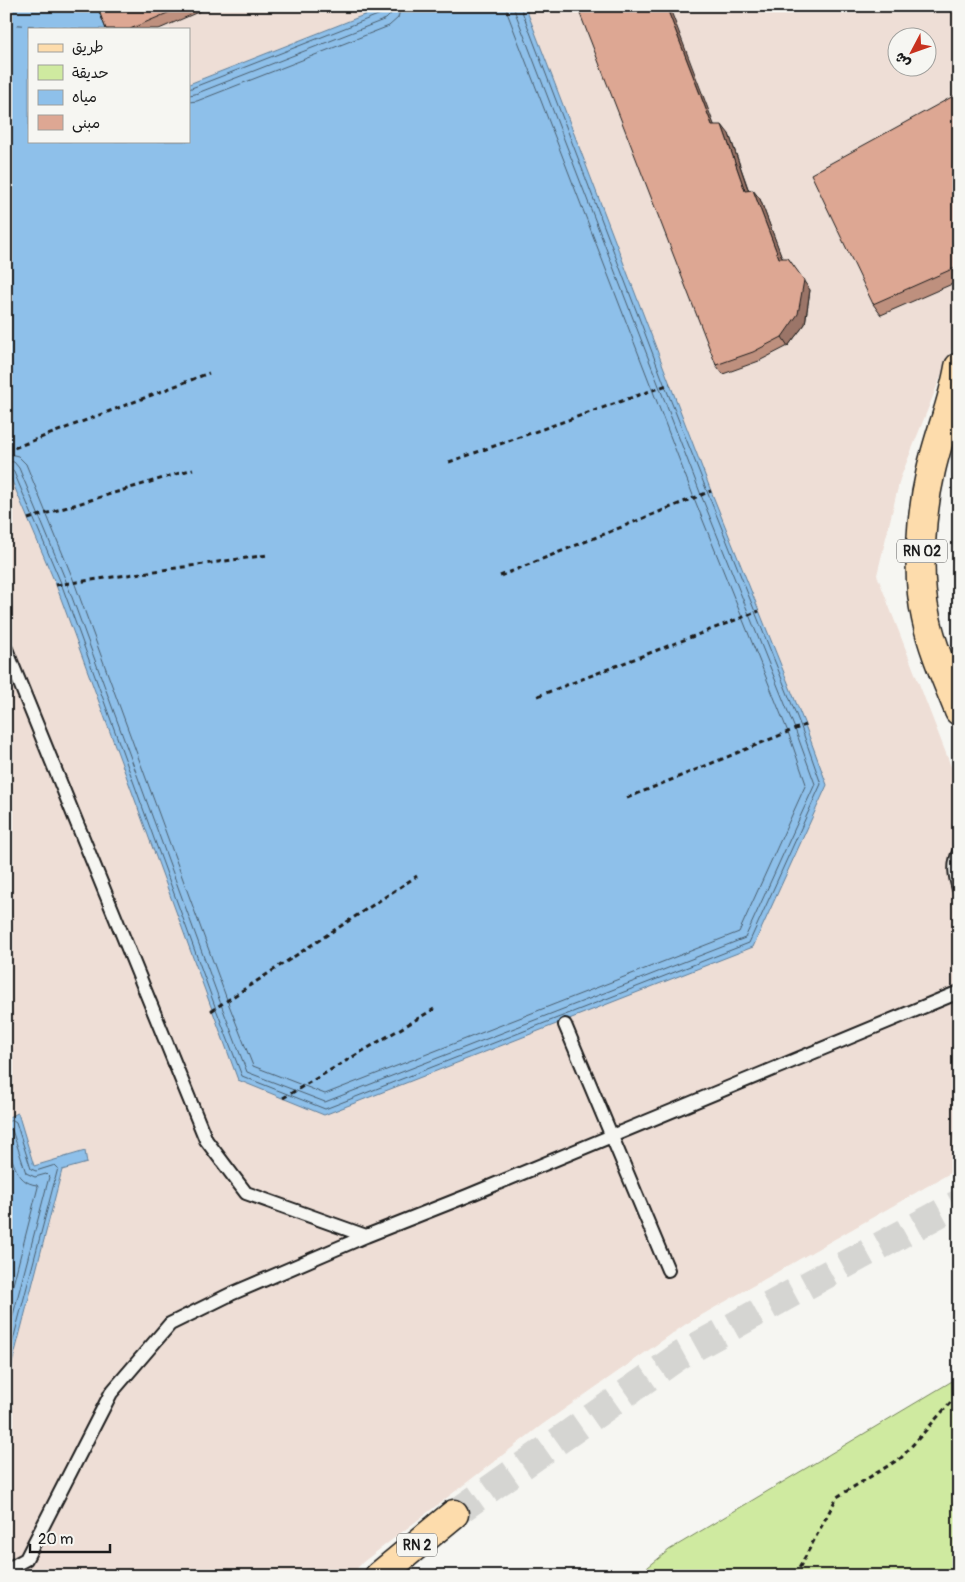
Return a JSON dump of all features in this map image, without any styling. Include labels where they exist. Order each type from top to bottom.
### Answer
[{"type":"main road","name":"RN 02","points":[[958,380],[931,470],[922,526],[921,569],[926,617],[940,664],[959,711]]},
{"type":"main road","name":"RN 2","points":[[379,1576],[454,1514]]},
{"type":"lane","points":[[6,649],[206,1140],[246,1193],[366,1236]]},
{"type":"lane","points":[[959,852],[955,861],[955,876],[959,889]]},
{"type":"lane","points":[[6,1570],[26,1559],[111,1394],[170,1324],[231,1294],[366,1236],[959,992]]},
{"type":"lane","points":[[565,1025],[668,1270]]},
{"type":"path","points":[[6,451],[209,373]]},
{"type":"path","points":[[449,462],[670,384]]},
{"type":"path","points":[[28,519],[193,469]]},
{"type":"path","points":[[500,576],[711,491]]},
{"type":"path","points":[[56,585],[268,555]]},
{"type":"path","points":[[538,696],[759,610]]},
{"type":"path","points":[[627,798],[805,725]]},
{"type":"path","points":[[211,1011],[417,876]]},
{"type":"path","points":[[283,1098],[434,1010]]},
{"type":"path","points":[[795,1576],[837,1497],[901,1458],[959,1393]]},
{"type":"shaded area","points":[[100,6],[387,6],[190,84],[190,28],[109,28]]},
{"type":"shaded area","points":[[525,6],[959,6],[959,331],[900,479],[877,575],[959,787],[959,1168],[686,1324],[543,1424],[363,1562],[350,1576],[6,1576],[6,1387],[62,1170],[87,1163],[85,1151],[34,1166],[18,1113],[6,1118],[6,467],[56,585],[827,785],[805,725],[711,491]]},
{"type":"green space","points":[[959,1377],[959,1576],[637,1576],[669,1550]]},
{"type":"water","points":[[6,6],[100,6],[109,28],[28,28],[28,142],[190,142],[190,84],[387,6],[525,6],[711,491],[805,725],[827,785],[753,947],[324,1115],[238,1080],[56,585],[6,467]]},
{"type":"water","points":[[18,1113],[34,1166],[85,1151],[87,1163],[62,1170],[6,1387],[6,1118]]},
{"type":"building","points":[[97,6],[184,6],[132,28],[106,28]]},
{"type":"building","points":[[577,6],[666,6],[712,125],[722,125],[745,191],[753,190],[779,258],[788,258],[804,280],[798,314],[782,337],[753,352],[716,365]]},
{"type":"building","points":[[959,93],[959,266],[873,304],[811,174]]},
{"type":"ferry route","points":[[6,24],[64,28]]},
{"type":"tunnel","points":[[454,1514],[679,1356],[959,1203]]}]
